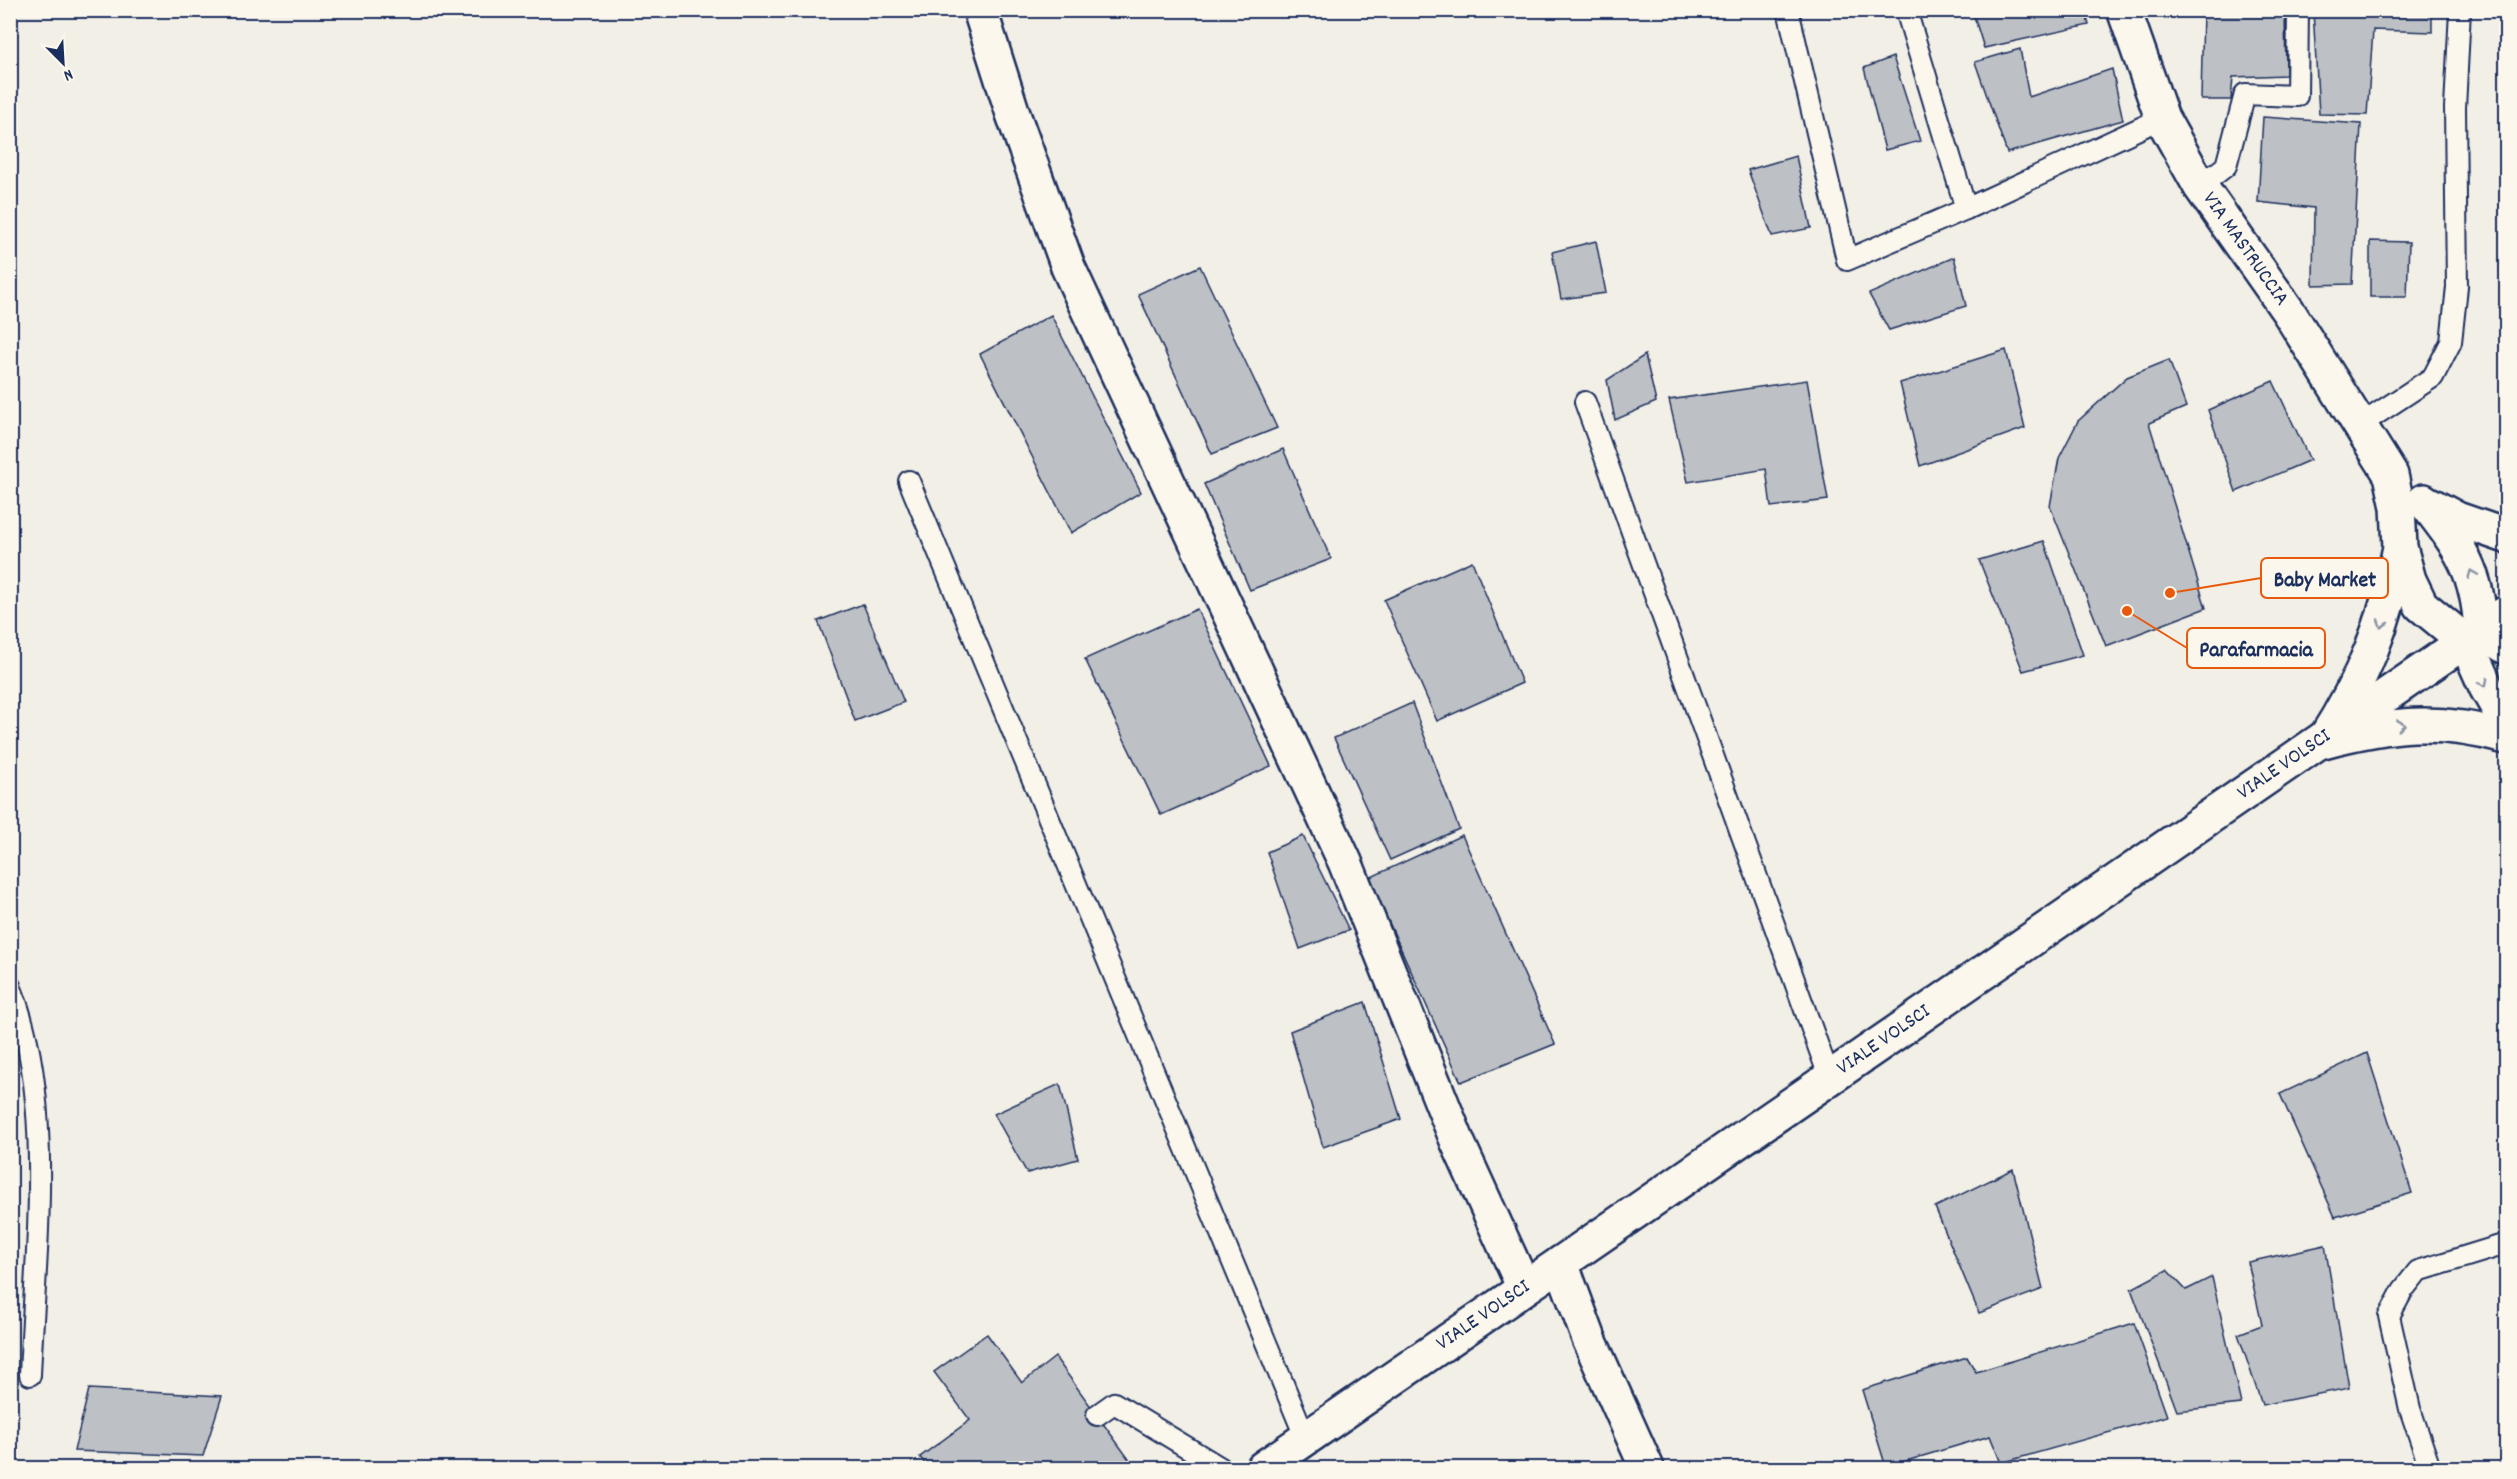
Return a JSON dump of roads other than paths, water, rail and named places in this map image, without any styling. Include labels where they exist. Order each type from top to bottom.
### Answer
[{"type":"street","points":[[981,10],[1013,114],[1068,267],[1345,862],[1458,1143],[1524,1288]]},
{"type":"street","name":"VIA MASTRUCCIA","points":[[2126,11],[2162,118],[2200,186],[2288,311],[2391,475]]},
{"type":"street","points":[[2391,475],[2424,501],[2457,519],[2506,536]]},
{"type":"street","points":[[2391,475],[2398,507],[2400,547],[2409,580],[2421,606],[2490,633]]},
{"type":"street","points":[[2424,501],[2461,551],[2474,576],[2490,633],[2486,687],[2506,722]]},
{"type":"street","points":[[2324,741],[2360,680],[2373,649],[2392,590],[2400,547]]},
{"type":"street","name":"VIALE VOLSCI","points":[[1263,1468],[2324,741],[2490,633]]},
{"type":"street","points":[[2324,741],[2371,728],[2416,723],[2472,727],[2506,737]]},
{"type":"street","points":[[1560,1263],[1589,1339],[1647,1468]]},
{"type":"lane","points":[[1788,10],[1847,260],[2162,118]]},
{"type":"lane","points":[[1906,10],[1966,208]]},
{"type":"lane","points":[[2200,186],[2226,166],[2245,94],[2297,96],[2298,10]]},
{"type":"lane","points":[[2360,425],[2433,377],[2451,342],[2457,287],[2455,108],[2460,10]]},
{"type":"lane","points":[[1585,402],[1830,1079]]},
{"type":"lane","points":[[909,481],[1306,1439]]},
{"type":"lane","points":[[10,986],[23,1016],[32,1068],[39,1152],[30,1375]]},
{"type":"lane","points":[[2430,1468],[2410,1409],[2389,1316],[2403,1290],[2418,1271],[2506,1244]]},
{"type":"lane","points":[[1097,1415],[1114,1403],[1221,1468]]},
{"type":"place","name":"Baby Market","points":[[2170,593]]},
{"type":"place","name":"Parafarmacia","points":[[2127,611]]}]
